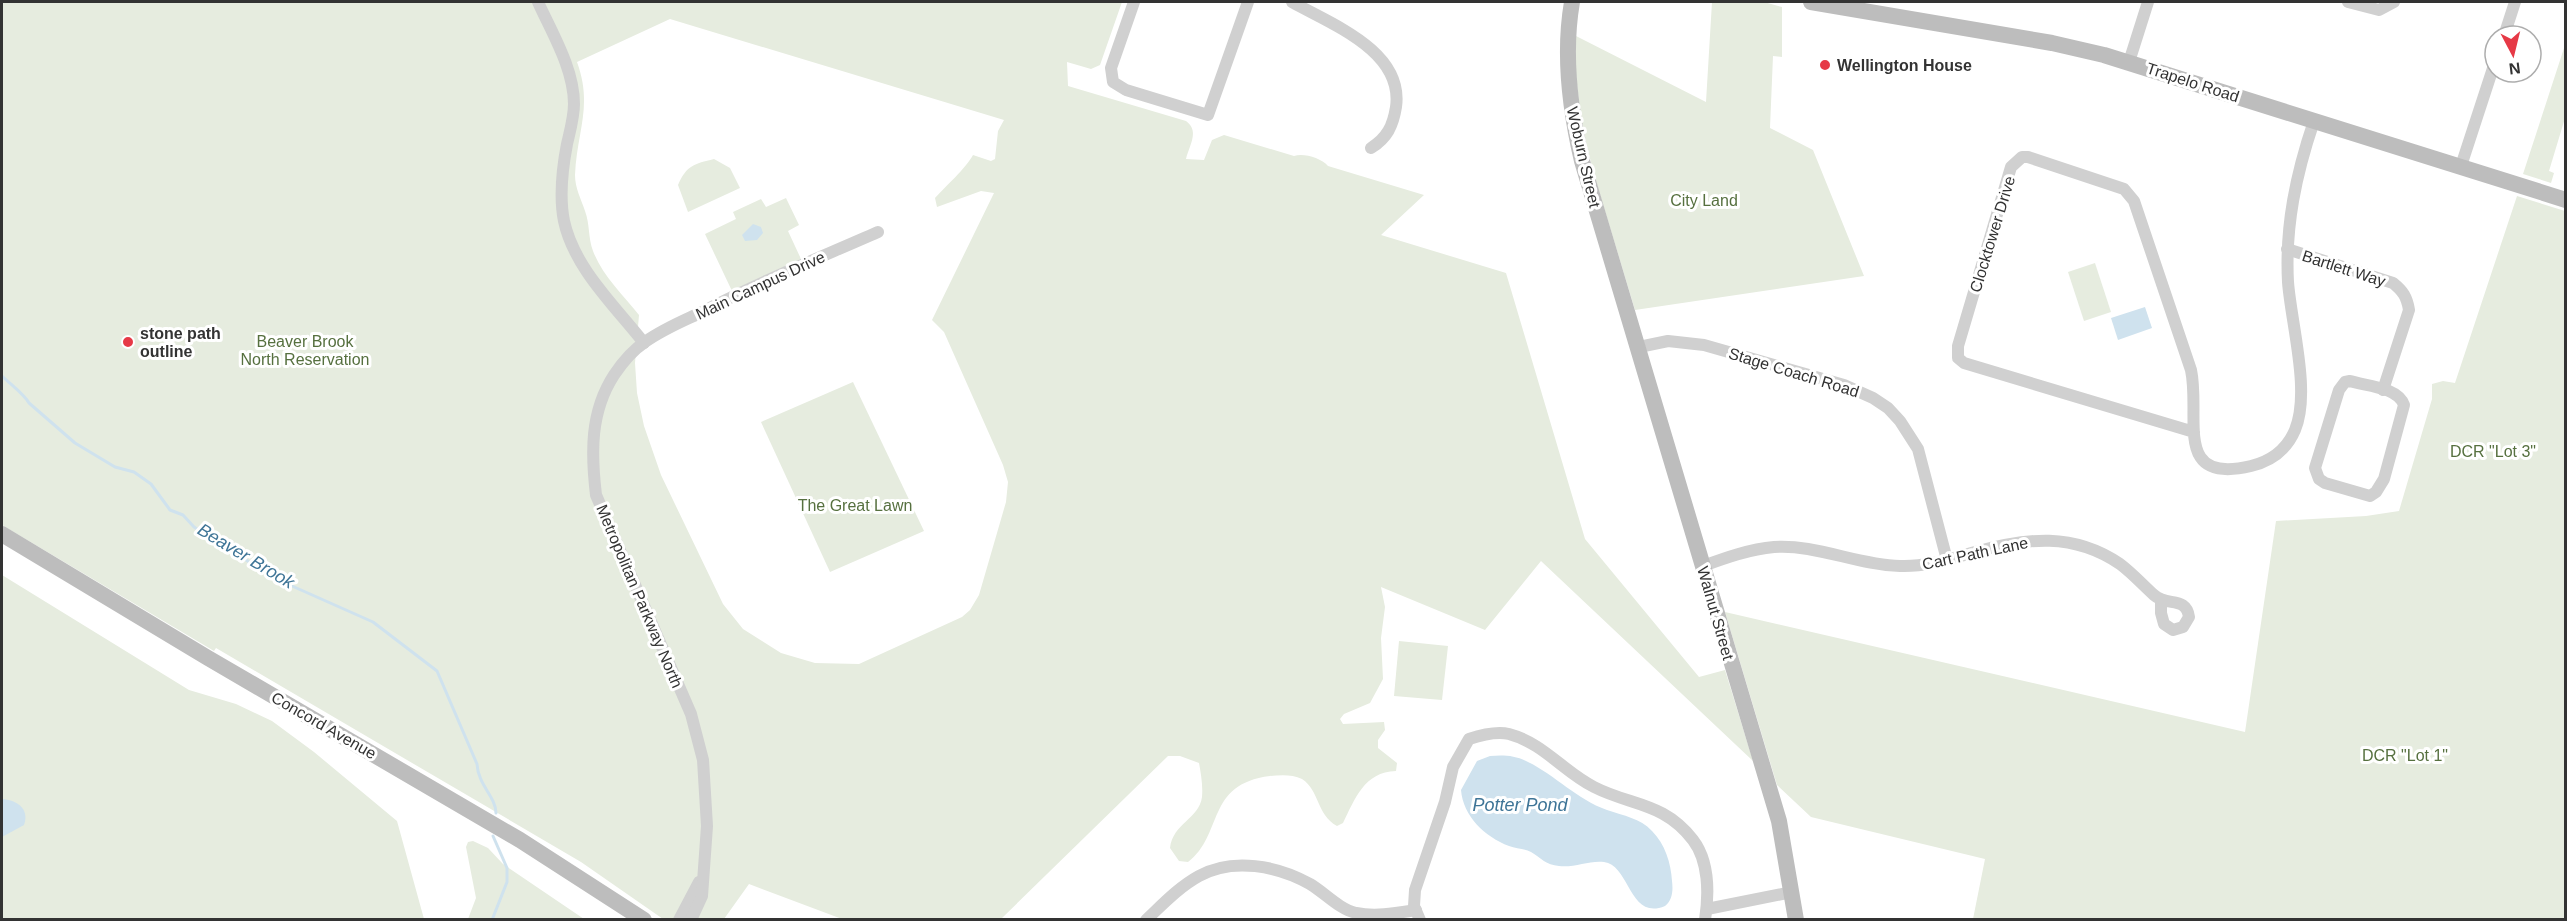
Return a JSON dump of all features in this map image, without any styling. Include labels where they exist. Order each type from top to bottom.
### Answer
[{"type":"main road","name":"Woburn Street","points":[[1572,2],[1569,62],[1575,127],[1585,173],[1627,308]]},
{"type":"main road","name":"Trapelo Road","points":[[1811,2],[2052,43],[2129,62],[2565,200]]},
{"type":"main road","name":"Walnut Street","points":[[1627,308],[1729,661],[1779,821],[1796,920]]},
{"type":"main road","name":"Concord Avenue","points":[[2,534],[208,658],[520,840],[644,920]]},
{"type":"street","points":[[538,2],[570,75],[574,92],[574,107],[562,173],[564,221],[569,237],[585,268],[644,343]]},
{"type":"street","points":[[1134,2],[1111,68],[1113,82],[1126,90],[1208,115],[1248,2]]},
{"type":"street","points":[[1292,2],[1365,45],[1385,64],[1393,78],[1398,96],[1395,116],[1390,131],[1383,140],[1371,148]]},
{"type":"street","points":[[2129,62],[2148,2]]},
{"type":"street","points":[[2348,2],[2379,10],[2392,4]]},
{"type":"street","points":[[2508,24],[2515,2]]},
{"type":"street","points":[[2461,166],[2488,84]]},
{"type":"street","name":"Clocktower Drive","points":[[2194,432],[1964,363],[1958,358],[1958,346],[2012,167],[2022,157],[2028,157],[2118,185],[2134,201],[2191,370],[2195,389],[2194,432],[2199,457],[2204,464],[2228,469],[2243,468],[2268,460],[2287,444],[2295,430],[2301,411],[2301,390],[2290,305],[2287,249],[2296,180],[2314,122]]},
{"type":"street","name":"Main Campus Drive","points":[[644,343],[722,301],[878,232]]},
{"type":"street","name":"Bartlett Way","points":[[2287,249],[2392,283],[2401,289],[2407,298],[2409,310],[2383,390]]},
{"type":"street","name":"Stage Coach Road","points":[[1639,347],[1668,341],[1704,345],[1844,385],[1874,398],[1900,421],[1918,449],[1947,560]]},
{"type":"street","name":"Metropolitan Parkway North","points":[[644,343],[627,358],[614,376],[603,398],[595,424],[592,458],[596,495],[690,714],[704,760],[708,805],[702,896],[691,920]]},
{"type":"street","points":[[2350,381],[2383,390],[2398,395],[2402,399],[2404,410],[2380,486],[2370,496],[2325,483],[2319,479],[2315,468],[2341,386],[2350,381]]},
{"type":"street","name":"Cart Path Lane","points":[[1703,566],[1758,549],[1774,547],[1812,550],[1882,565],[1916,566],[2014,542],[2041,540],[2066,542],[2093,550],[2120,565],[2161,601]]},
{"type":"street","points":[[1146,920],[1185,885],[1202,874],[1227,867],[1255,865],[1283,871],[1311,884],[1334,902],[1355,913],[1418,915],[1414,906],[1415,890],[1445,802],[1453,767],[1461,750],[1469,739],[1481,735],[1506,733],[1524,739],[1595,788],[1670,816],[1694,841],[1704,863],[1707,886],[1706,914],[1792,892]]},
{"type":"street","name":"Metropolitan Parkway North","points":[[679,920],[702,876]]},
{"type":"green space","name":"Beaver Brook North Reservation","points":[[2,2],[1122,2],[1100,65],[1091,69],[1067,62],[1068,86],[1186,121],[1193,134],[1186,159],[1204,160],[1212,140],[1224,135],[1294,156],[1312,157],[1328,166],[1424,195],[1381,235],[1506,273],[1585,539],[1699,677],[1725,670],[1753,761],[1541,561],[1485,630],[1381,587],[1385,607],[1381,638],[1383,679],[1370,703],[1344,714],[1340,719],[1343,724],[1384,722],[1385,730],[1378,740],[1378,748],[1397,763],[1396,771],[1376,776],[1368,782],[1357,796],[1343,823],[1337,826],[1325,815],[1312,790],[1302,779],[1282,775],[1270,776],[1249,781],[1235,789],[1218,812],[1199,851],[1188,862],[1179,861],[1170,848],[1172,840],[1200,804],[1202,780],[1199,763],[1180,756],[1168,756],[1001,919],[842,919],[749,884],[724,919],[663,919],[581,862],[216,648],[214,651],[2,525]],"holes":[[[670,19],[1004,120],[998,131],[995,159],[991,161],[973,155],[935,198],[937,207],[981,191],[994,193],[932,320],[944,332],[1003,465],[1008,482],[1006,502],[979,595],[970,610],[962,617],[859,664],[815,663],[781,653],[743,629],[723,604],[661,475],[644,426],[637,393],[635,363],[639,315],[613,284],[597,260],[591,246],[587,216],[576,184],[576,159],[584,105],[582,78],[577,62]]]},
{"type":"green space","name":"City Land","points":[[1712,2],[1764,2],[1782,7],[1782,57],[1773,56],[1770,128],[1813,150],[1864,276],[1635,310],[1593,171],[1582,125],[1576,76],[1576,36],[1706,102]]},
{"type":"green space","points":[[2565,45],[2565,118],[2549,171],[2554,173],[2551,183],[2523,174]]},
{"type":"green space","points":[[714,159],[730,168],[740,188],[688,212],[678,185],[692,166]]},
{"type":"green space","name":"DCR \"Lot 1\"","points":[[2517,196],[2565,211],[2565,919],[1973,919],[1985,859],[1811,817],[1777,785],[1725,612],[2245,732],[2276,521],[2366,516],[2399,511],[2432,399],[2432,384],[2443,381],[2455,383]]},
{"type":"green space","points":[[786,198],[799,225],[788,231],[801,259],[732,291],[705,234],[736,219],[733,212],[761,199],[766,207]]},
{"type":"green space","points":[[2095,263],[2111,312],[2084,321],[2068,272]]},
{"type":"green space","name":"The Great Lawn","points":[[853,382],[924,531],[830,572],[761,422]]},
{"type":"green space","points":[[2,575],[189,690],[236,704],[272,721],[314,752],[397,821],[424,919],[2,919]]},
{"type":"green space","points":[[1399,641],[1448,646],[1442,700],[1394,696]]},
{"type":"green space","points":[[473,841],[488,848],[503,864],[584,919],[468,919],[476,898],[466,847],[468,842]]},
{"type":"water","points":[[753,224],[761,227],[763,233],[757,240],[745,241],[742,235]]},
{"type":"water","points":[[2145,307],[2152,328],[2118,340],[2111,318]]},
{"type":"water","name":"Potter Pond","points":[[1490,756],[1508,756],[1526,761],[1596,805],[1631,818],[1647,827],[1657,836],[1669,861],[1672,887],[1668,904],[1653,909],[1644,906],[1613,865],[1599,862],[1570,866],[1554,865],[1528,851],[1500,842],[1484,831],[1471,817],[1461,790],[1477,761]]},
{"type":"water","points":[[2,799],[17,803],[25,814],[25,819],[24,825],[2,837]]},
{"type":"waterway","name":"Beaver Brook","points":[[2,376],[75,443],[115,467],[134,472],[151,484],[170,510],[183,515],[194,527],[252,564],[269,572],[274,578],[373,622],[437,671],[496,813]]},
{"type":"waterway","name":"Beaver Brook","points":[[492,920],[507,882],[507,868],[493,836]]},
{"type":"place","name":"Wellington House","points":[[1825,65]]},
{"type":"place","name":"stone path outline","points":[[128,342]]},
{"type":"park label","name":"DCR \"Lot 3\"","points":[[2493,451]]}]
